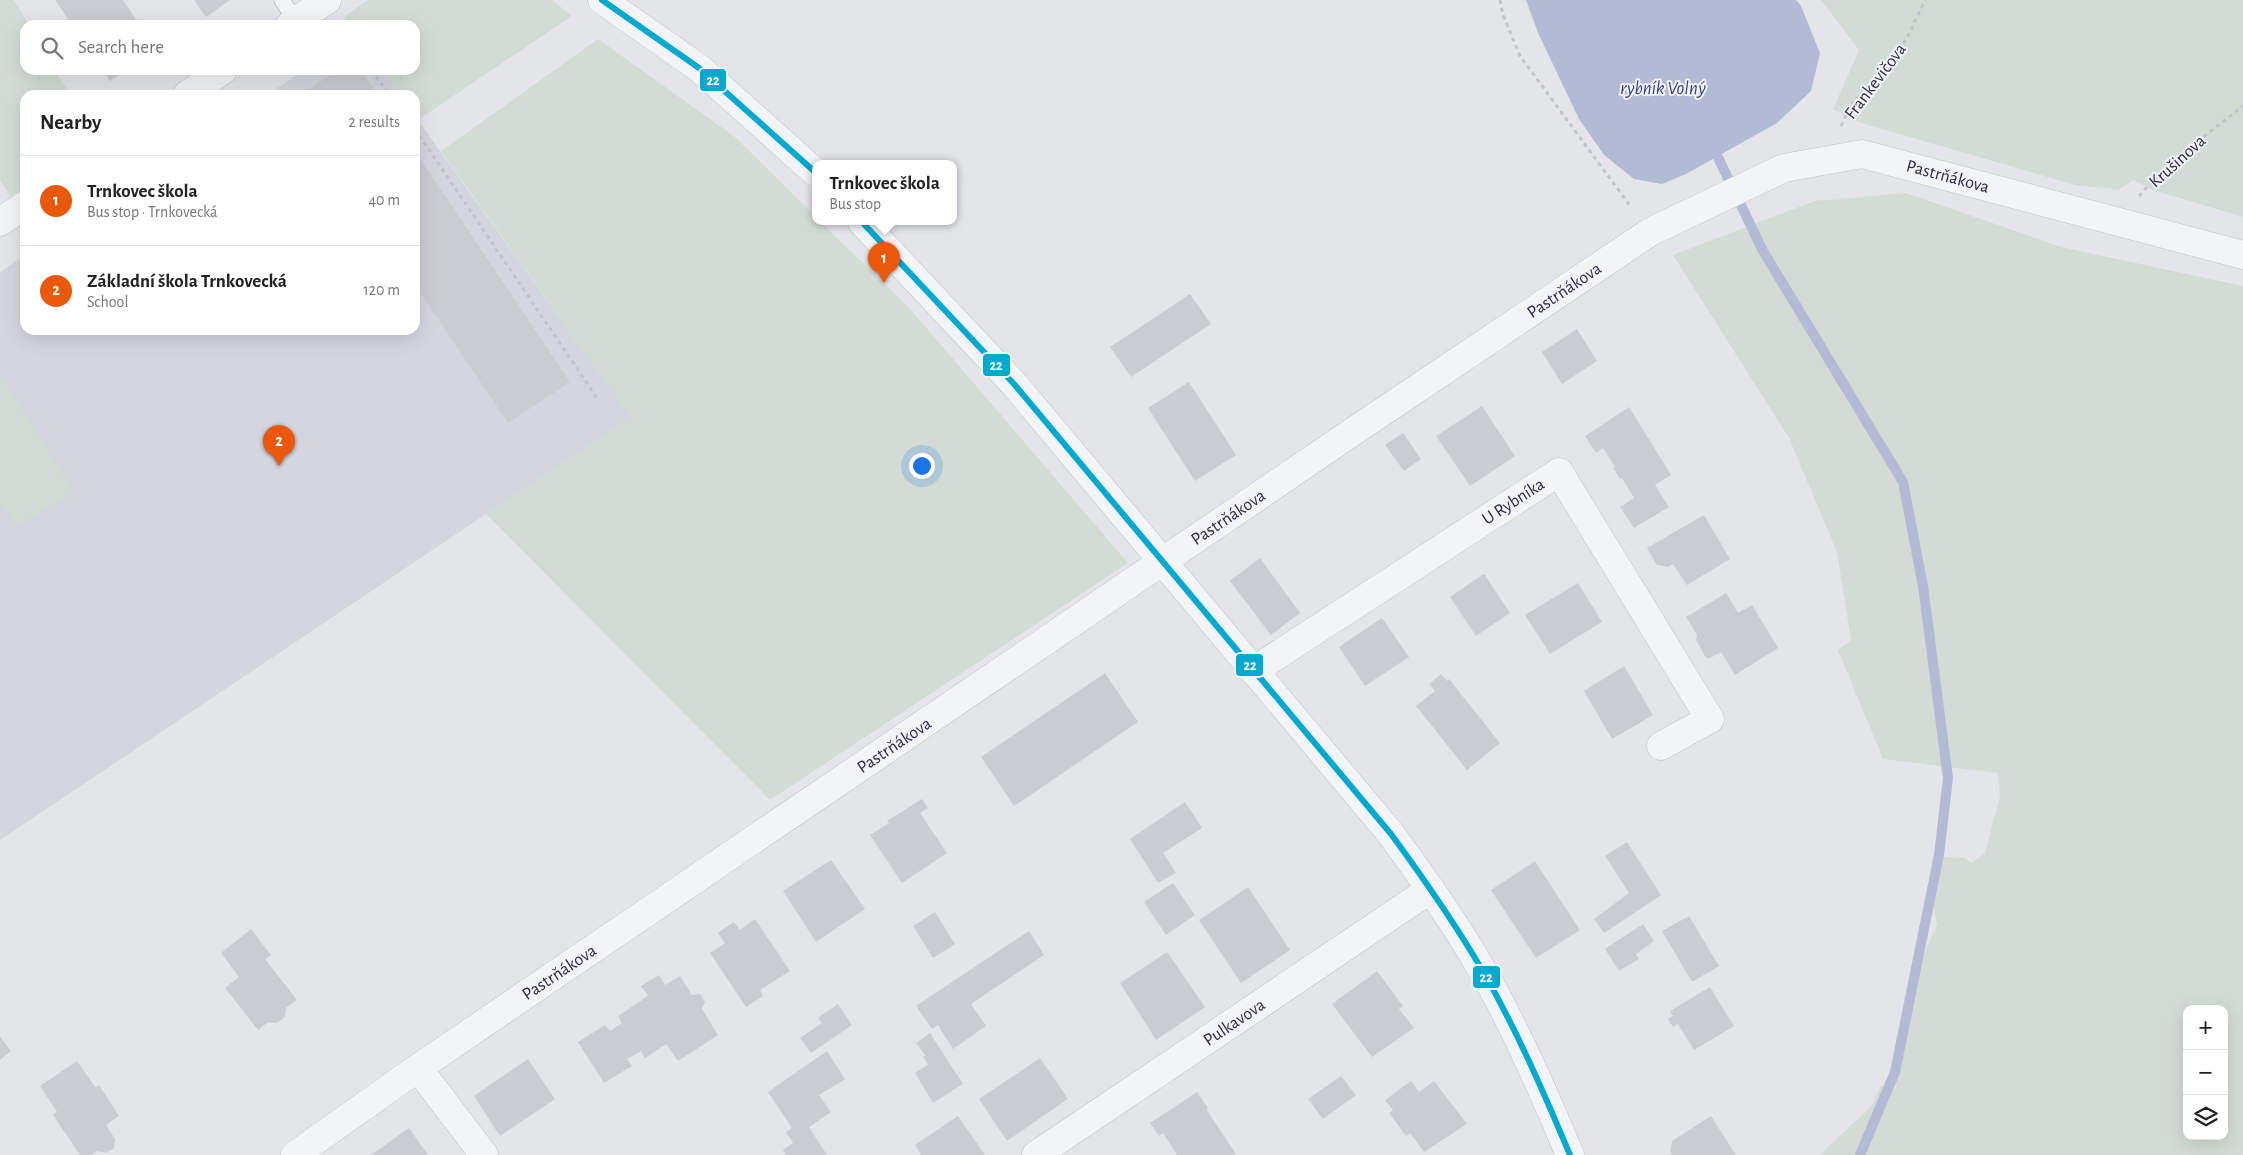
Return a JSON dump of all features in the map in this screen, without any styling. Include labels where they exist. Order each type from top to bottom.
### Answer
[{"type":"street","points":[[290,15],[327,0]]},
{"type":"street","points":[[602,0],[699,68],[812,169]]},
{"type":"street","points":[[193,90],[216,75]]},
{"type":"street","name":"Pastrňákova","points":[[295,1155],[418,1068],[1650,232],[1784,168],[1862,154],[2243,255]]},
{"type":"street","points":[[0,222],[20,208]]},
{"type":"street","points":[[865,225],[1014,384],[1391,834],[1464,939],[1495,993],[1546,1098],[1570,1155]]},
{"type":"street","name":"U Rybníka","points":[[1253,670],[1559,472],[1710,719],[1661,746]]},
{"type":"street","name":"Pulkavova","points":[[1036,1155],[1431,889]]},
{"type":"street","points":[[418,1068],[484,1155]]},
{"type":"path","points":[[1500,0],[1503,15],[1520,56],[1650,232]]},
{"type":"path","name":"Frankevičova","points":[[1825,161],[1849,108],[1906,40],[1925,0]]},
{"type":"path","points":[[375,75],[386,90]]},
{"type":"path","name":"Krušinova","points":[[2114,221],[2166,166],[2243,106]]},
{"type":"path","points":[[421,137],[597,398]]},
{"type":"shaded area","points":[[0,0],[14,0],[26,20],[20,20],[20,75],[58,75],[67,90],[20,90],[20,190],[10,196],[0,180]]},
{"type":"shaded area","points":[[368,0],[552,0],[572,16],[420,119],[420,90],[396,90],[386,75],[420,75],[420,20],[346,20],[344,17]]},
{"type":"shaded area","points":[[1821,0],[2243,0],[2243,217],[2153,190],[2133,180],[2118,190],[2075,185],[1858,122],[1833,109],[1859,50]]},
{"type":"shaded area","points":[[598,39],[735,137],[812,213],[812,225],[824,225],[911,310],[1128,563],[770,800],[486,514],[631,417],[441,151]]},
{"type":"shaded area","points":[[297,75],[386,75],[396,90],[274,90]]},
{"type":"shaded area","points":[[420,123],[631,417],[0,840],[0,272],[20,258],[20,335],[420,335]]},
{"type":"shaded area","points":[[1906,193],[2061,247],[2243,286],[2243,1155],[1820,1155],[1873,1104],[1881,1085],[1895,1090],[1909,989],[1937,925],[1929,887],[1934,857],[1965,858],[1971,863],[1985,853],[2000,796],[1998,773],[1883,759],[1838,650],[1851,640],[1837,552],[1789,438],[1673,255],[1815,201]]},
{"type":"shaded area","points":[[4,381],[73,491],[17,526],[0,500],[0,384]]},
{"type":"water","name":"rybník Volný","points":[[1526,0],[1796,0],[1801,6],[1820,53],[1811,91],[1777,123],[1686,174],[1662,184],[1634,179],[1604,155],[1579,119],[1539,35]]},
{"type":"building","points":[[55,0],[123,0],[137,20],[69,20]]},
{"type":"building","points":[[194,0],[230,0],[206,17]]},
{"type":"building","points":[[106,75],[119,75],[110,81]]},
{"type":"building","points":[[330,75],[364,75],[375,90],[308,90]]},
{"type":"building","points":[[420,158],[570,382],[508,423],[420,292]]},
{"type":"building","points":[[1190,294],[1211,324],[1131,377],[1110,347]]},
{"type":"building","points":[[1577,329],[1597,361],[1562,384],[1542,352]]},
{"type":"building","points":[[1189,382],[1236,455],[1195,481],[1148,408]]},
{"type":"building","points":[[1482,406],[1515,456],[1470,486],[1436,436]]},
{"type":"building","points":[[1629,407],[1671,475],[1655,485],[1669,507],[1634,528],[1620,507],[1634,498],[1622,478],[1620,479],[1613,468],[1615,467],[1603,448],[1596,453],[1585,436]]},
{"type":"building","points":[[1403,433],[1421,459],[1404,471],[1385,445]]},
{"type":"building","points":[[1704,515],[1730,559],[1687,585],[1673,564],[1668,567],[1657,565],[1647,548]]},
{"type":"building","points":[[1260,558],[1300,613],[1271,635],[1230,581]]},
{"type":"building","points":[[1484,574],[1510,613],[1476,636],[1450,597]]},
{"type":"building","points":[[1578,583],[1602,622],[1550,654],[1525,615]]},
{"type":"building","points":[[1726,593],[1738,613],[1752,605],[1778,648],[1735,675],[1721,652],[1706,658],[1696,640],[1697,635],[1686,617]]},
{"type":"building","points":[[1382,618],[1409,657],[1365,686],[1339,647]]},
{"type":"building","points":[[1624,666],[1653,715],[1612,739],[1584,691]]},
{"type":"building","points":[[1105,673],[1138,722],[1014,806],[981,757]]},
{"type":"building","points":[[1441,674],[1447,681],[1449,679],[1500,743],[1467,770],[1416,706],[1435,691],[1429,684]]},
{"type":"building","points":[[922,799],[928,808],[920,813],[947,853],[902,883],[870,835],[889,823],[887,821]]},
{"type":"building","points":[[1185,802],[1202,828],[1163,853],[1176,873],[1158,883],[1130,839]]},
{"type":"building","points":[[1627,842],[1661,895],[1604,933],[1594,919],[1629,893],[1605,856]]},
{"type":"building","points":[[831,860],[865,909],[816,942],[783,891]]},
{"type":"building","points":[[1535,861],[1580,930],[1536,958],[1491,890]]},
{"type":"building","points":[[1173,883],[1195,915],[1166,935],[1144,902]]},
{"type":"building","points":[[1248,887],[1290,950],[1241,983],[1199,920]]},
{"type":"building","points":[[935,912],[955,944],[933,958],[913,926]]},
{"type":"building","points":[[1689,916],[1719,966],[1692,982],[1662,931]]},
{"type":"building","points":[[755,919],[790,971],[760,990],[763,996],[746,1007],[710,953],[725,943],[718,933],[734,922],[740,930]]},
{"type":"building","points":[[1643,924],[1654,941],[1636,954],[1639,959],[1619,971],[1605,949]]},
{"type":"building","points":[[251,929],[271,955],[265,959],[297,1000],[286,1008],[285,1017],[277,1023],[268,1022],[258,1030],[225,988],[239,977],[221,953]]},
{"type":"building","points":[[1029,931],[1044,955],[971,1004],[986,1026],[953,1049],[938,1025],[932,1029],[916,1006]]},
{"type":"building","points":[[1167,952],[1205,1007],[1156,1040],[1120,983]]},
{"type":"building","points":[[1377,971],[1403,1006],[1399,1009],[1414,1028],[1372,1057],[1332,1004]]},
{"type":"building","points":[[659,975],[665,985],[680,976],[692,995],[700,994],[705,1002],[702,1009],[718,1035],[678,1061],[666,1044],[645,1058],[641,1051],[627,1059],[632,1066],[604,1083],[578,1042],[605,1025],[610,1031],[622,1023],[618,1016],[648,996],[641,986]]},
{"type":"building","points":[[1710,987],[1734,1026],[1694,1050],[1678,1024],[1673,1027],[1668,1019],[1673,1016],[1670,1011]]},
{"type":"building","points":[[838,1004],[852,1025],[811,1053],[800,1038],[822,1023],[818,1018]]},
{"type":"building","points":[[930,1033],[963,1084],[933,1103],[915,1073],[928,1065],[923,1056],[926,1056],[916,1043]]},
{"type":"building","points":[[0,1037],[11,1051],[0,1060]]},
{"type":"building","points":[[827,1051],[845,1079],[819,1095],[831,1112],[809,1127],[827,1155],[786,1155],[783,1150],[793,1143],[786,1132],[792,1128],[768,1092]]},
{"type":"building","points":[[1040,1058],[1068,1099],[1007,1141],[979,1099]]},
{"type":"building","points":[[528,1059],[555,1099],[500,1136],[474,1096]]},
{"type":"building","points":[[77,1061],[95,1087],[99,1085],[119,1116],[106,1125],[115,1139],[114,1148],[106,1153],[97,1151],[92,1155],[80,1155],[53,1115],[57,1112],[40,1086]]},
{"type":"building","points":[[1341,1076],[1356,1095],[1323,1119],[1308,1099]]},
{"type":"building","points":[[1411,1081],[1419,1092],[1434,1081],[1467,1124],[1424,1152],[1410,1133],[1406,1136],[1389,1113],[1393,1110],[1385,1100]]},
{"type":"building","points":[[1197,1092],[1236,1154],[1177,1155],[1163,1133],[1159,1136],[1150,1123]]},
{"type":"building","points":[[958,1116],[985,1155],[921,1155],[915,1145]]},
{"type":"building","points":[[1711,1116],[1736,1155],[1672,1155],[1670,1152],[1672,1141]]},
{"type":"building","points":[[409,1128],[428,1155],[371,1155]]},
{"type":"waterway","points":[[1711,143],[1763,251],[1903,482],[1923,586],[1948,778],[1939,855],[1895,1072],[1860,1155]]},
{"type":"transit line","name":"22","points":[[602,0],[699,68],[812,169]]},
{"type":"transit line","name":"22","points":[[865,225],[1014,384],[1391,834],[1439,902],[1484,973],[1530,1062],[1570,1155]]},
{"type":"place","name":"Trnkovec škola","points":[[884,283]]},
{"type":"place","name":"Základní škola Trnkovecká","points":[[279,466]]}]
